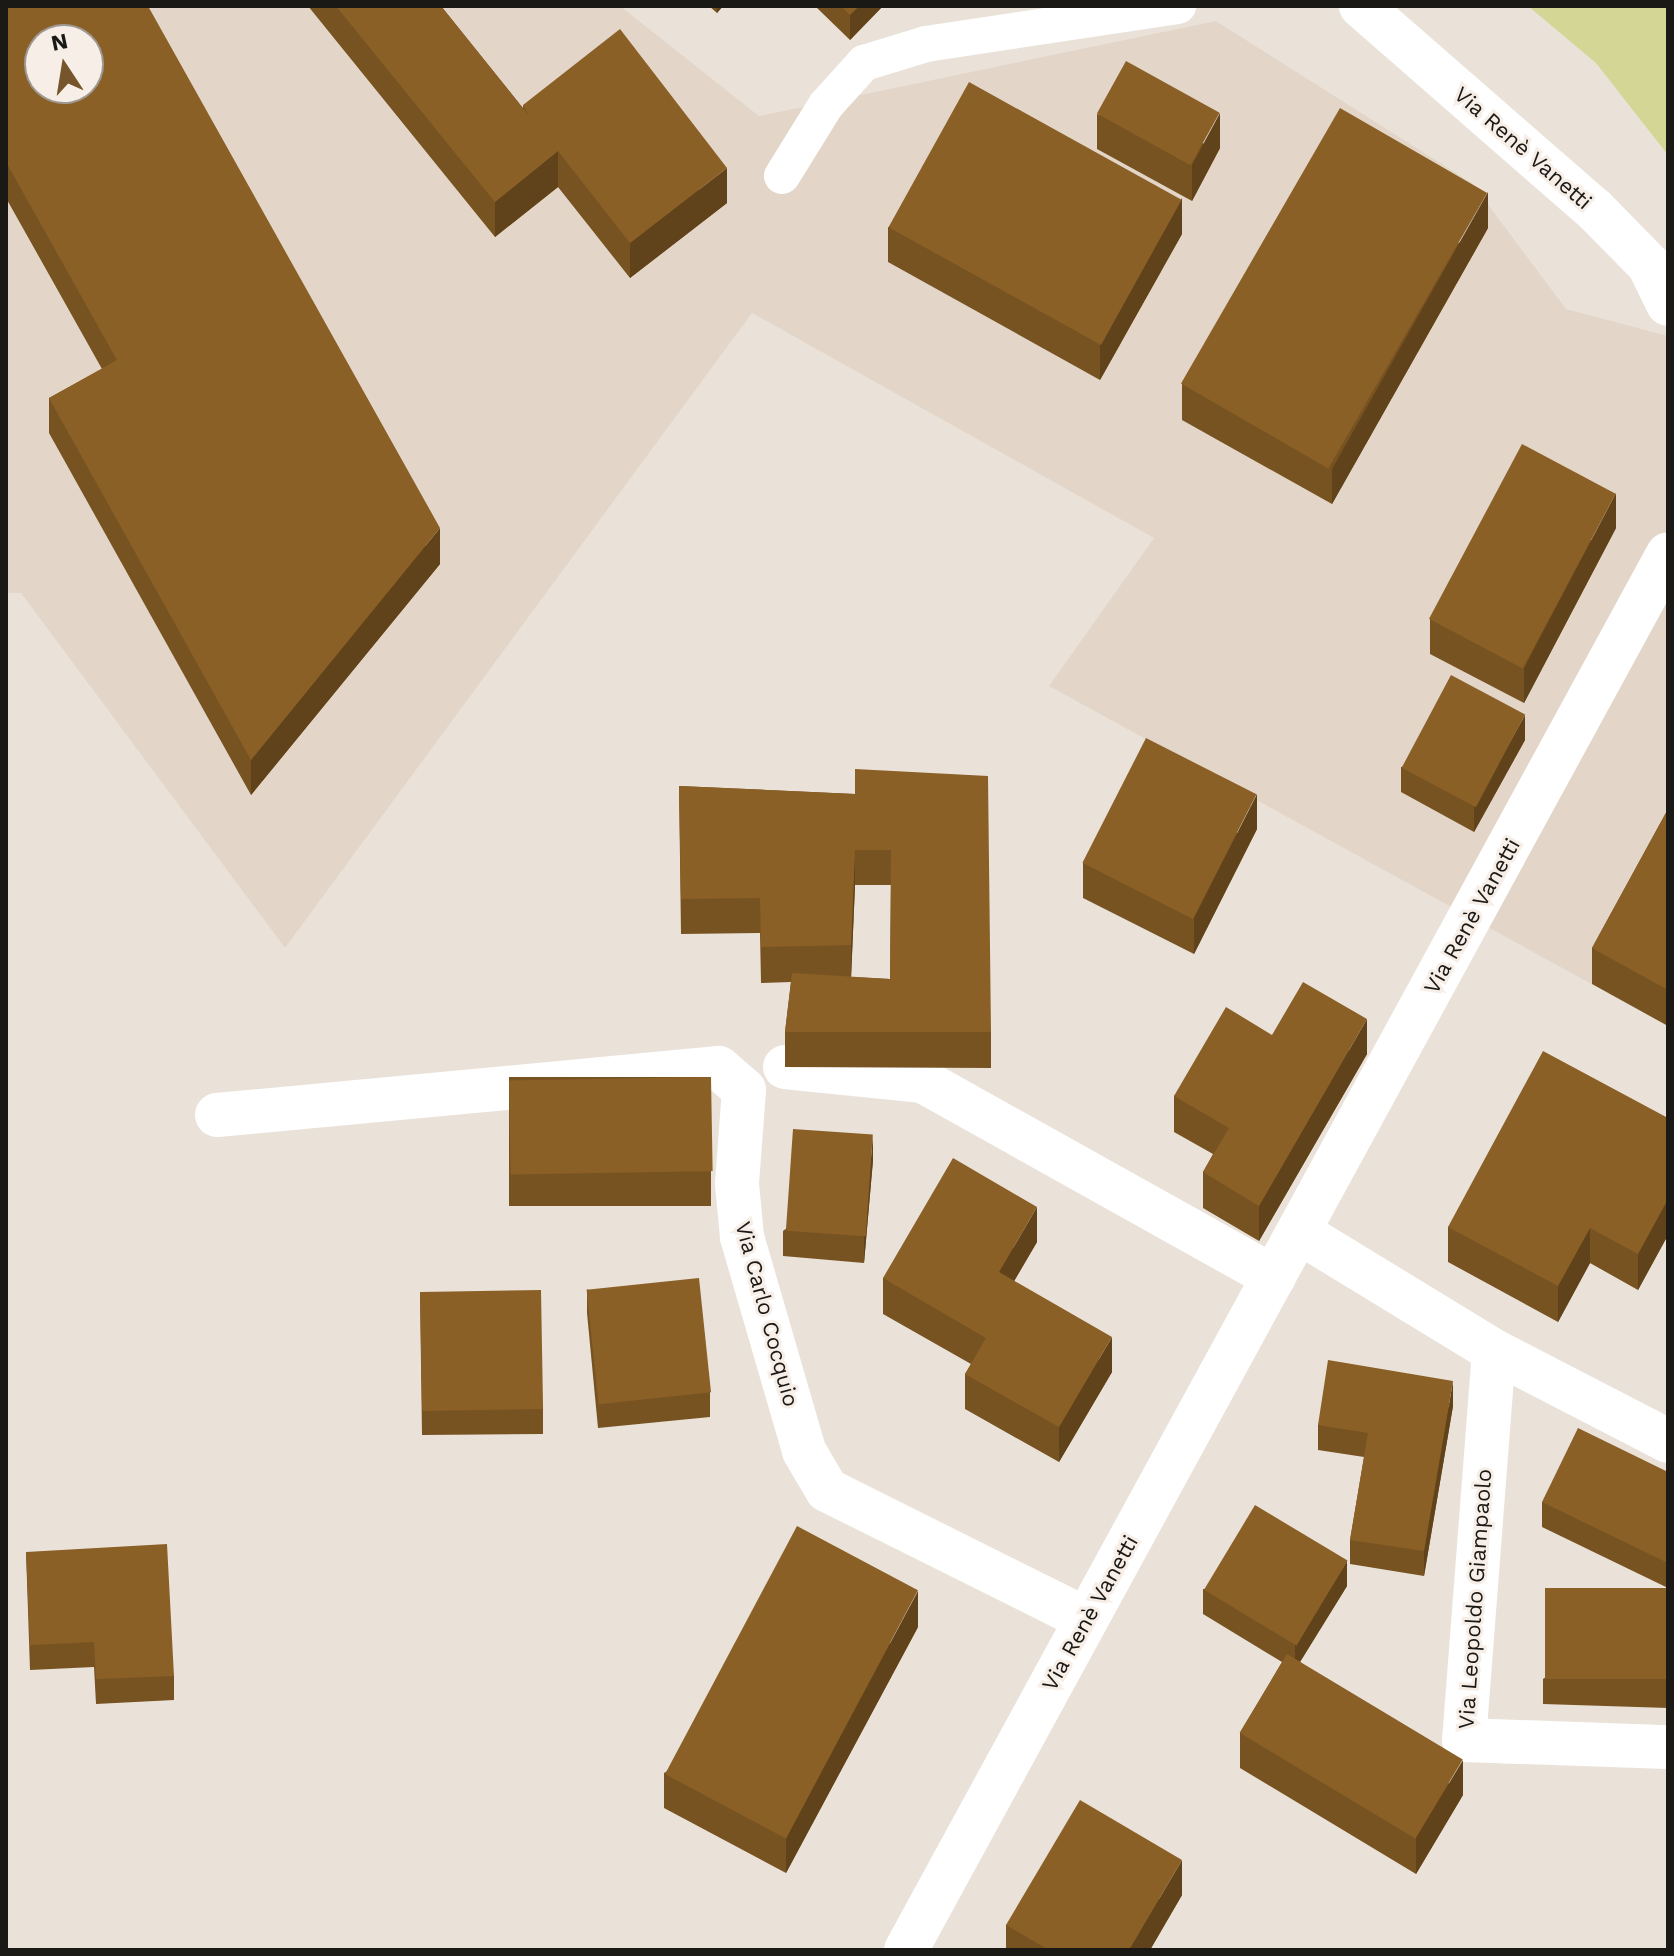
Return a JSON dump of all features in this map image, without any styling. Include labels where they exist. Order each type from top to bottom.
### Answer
[{"type":"street","name":"Via Renè Vanetti","points":[[1361,6],[1594,209],[1649,265],[1668,304]]},
{"type":"street","name":"Via Renè Vanetti","points":[[906,1950],[1668,554]]},
{"type":"street","points":[[785,1067],[923,1081],[1274,1277]]},
{"type":"street","name":"Via Carlo Cocquio","points":[[217,1115],[719,1068],[744,1090],[737,1184],[742,1237],[804,1451],[827,1490],[1086,1619]]},
{"type":"street","points":[[1299,1232],[1494,1351],[1668,1441]]},
{"type":"street","name":"Via Leopoldo Giampaolo","points":[[1494,1351],[1464,1740],[1668,1747]]},
{"type":"lane","points":[[782,176],[826,105],[864,63],[926,44],[1178,6]]},
{"type":"shaded area","points":[[6,6],[620,6],[759,116],[1216,21],[1472,183],[1566,309],[1668,336],[1668,1026],[1049,686],[1154,538],[752,313],[285,948],[21,593],[6,593]]},
{"type":"green space","points":[[1528,6],[1668,6],[1668,155],[1596,63]]},
{"type":"building","points":[[6,6],[148,6],[440,528],[251,760],[49,398],[117,360],[6,162]]},
{"type":"building","points":[[336,6],[441,6],[529,116],[523,105],[620,29],[727,168],[630,243],[558,151],[495,202]]},
{"type":"building","points":[[841,6],[859,6],[850,15]]},
{"type":"building","points":[[1126,61],[1220,113],[1190,165],[1097,113]]},
{"type":"building","points":[[969,82],[1182,200],[1101,345],[889,227]]},
{"type":"building","points":[[1340,108],[1487,193],[1328,468],[1181,383]]},
{"type":"building","points":[[1522,444],[1616,494],[1523,669],[1429,619]]},
{"type":"building","points":[[1451,675],[1525,714],[1476,807],[1402,768]]},
{"type":"building","points":[[1146,738],[1256,794],[1193,919],[1082,863]]},
{"type":"building","points":[[855,769],[988,776],[991,1032],[785,1032],[792,973],[890,979],[891,850],[855,850],[851,945],[761,947],[760,898],[681,899],[679,786],[855,794]]},
{"type":"building","points":[[1668,809],[1668,990],[1592,948]]},
{"type":"building","points":[[1303,982],[1367,1019],[1259,1206],[1203,1172],[1229,1128],[1174,1096],[1226,1007],[1272,1035]]},
{"type":"building","points":[[1543,1051],[1668,1118],[1668,1199],[1638,1254],[1590,1228],[1558,1286],[1448,1227]]},
{"type":"building","points":[[711,1077],[713,1171],[511,1175],[509,1081]]},
{"type":"building","points":[[793,1129],[873,1135],[866,1236],[786,1231]]},
{"type":"building","points":[[953,1158],[1037,1207],[999,1272],[1112,1337],[1059,1427],[965,1374],[986,1338],[883,1278]]},
{"type":"building","points":[[699,1278],[711,1392],[599,1404],[587,1290]]},
{"type":"building","points":[[541,1290],[543,1409],[422,1411],[420,1292]]},
{"type":"building","points":[[1328,1360],[1453,1381],[1424,1551],[1350,1540],[1368,1433],[1318,1425]]},
{"type":"building","points":[[1578,1428],[1668,1472],[1668,1563],[1542,1502]]},
{"type":"building","points":[[1255,1505],[1348,1561],[1297,1645],[1204,1590]]},
{"type":"building","points":[[797,1526],[918,1590],[786,1838],[665,1774]]},
{"type":"building","points":[[167,1544],[174,1676],[96,1679],[94,1642],[30,1645],[26,1552]]},
{"type":"building","points":[[1545,1588],[1668,1588],[1668,1679],[1545,1679]]},
{"type":"building","points":[[1287,1654],[1463,1760],[1415,1838],[1240,1733]]},
{"type":"building","points":[[1080,1800],[1182,1860],[1129,1950],[1049,1950],[1006,1925]]}]
